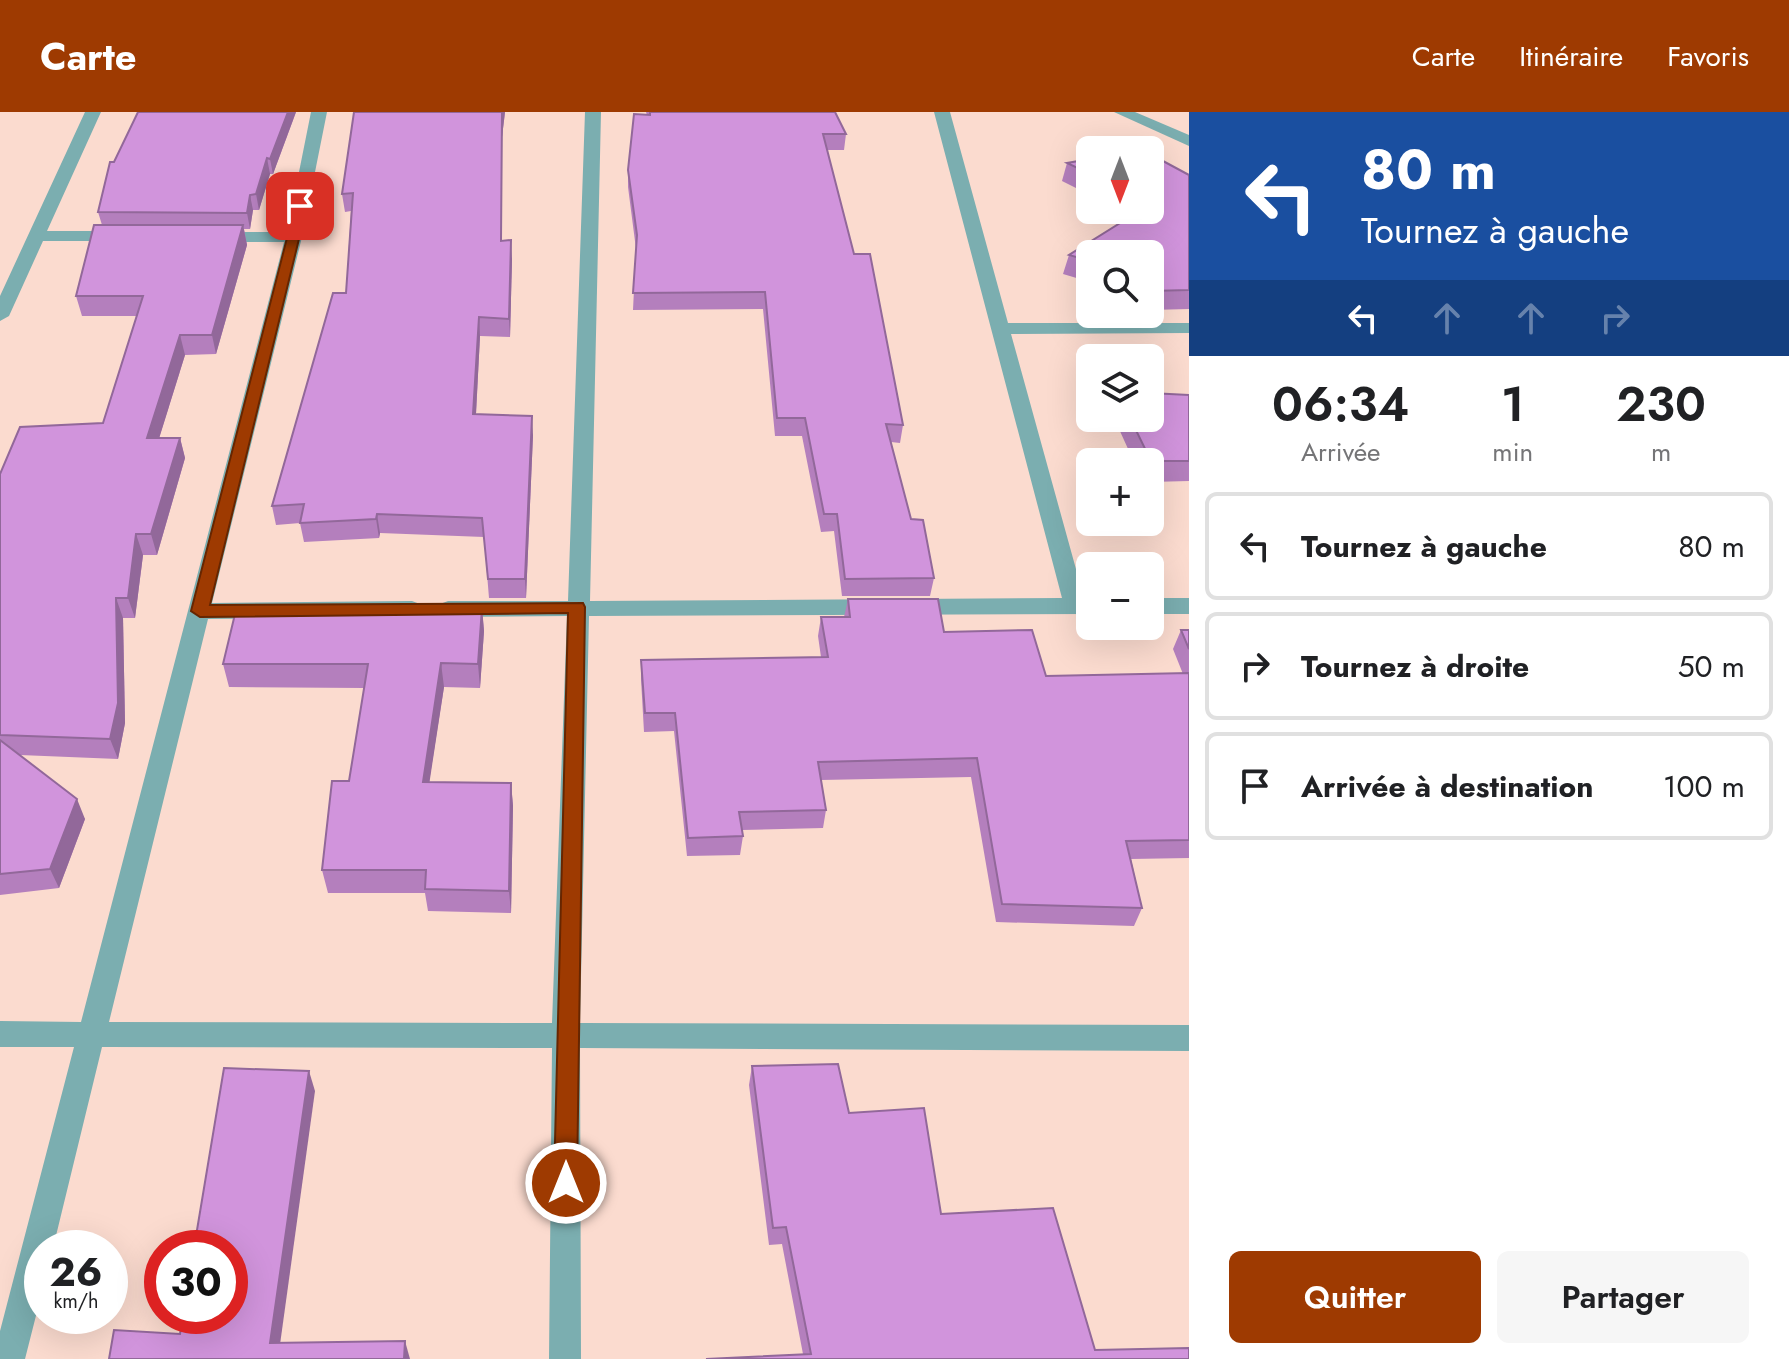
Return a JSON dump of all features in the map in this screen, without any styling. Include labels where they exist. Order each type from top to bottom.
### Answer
[{"type":"street","points":[[0,316],[93,112]]},
{"type":"street","points":[[9,1359],[294,237],[319,112]]},
{"type":"street","points":[[565,1359],[566,1037],[593,112]]},
{"type":"street","points":[[942,112],[1001,329],[1076,582]]},
{"type":"street","points":[[1122,112],[1189,141]]},
{"type":"street","points":[[37,236],[143,236]]},
{"type":"street","points":[[188,237],[294,237]]},
{"type":"street","points":[[1001,329],[1189,328]]},
{"type":"street","points":[[200,611],[1076,606]]},
{"type":"street","points":[[1164,606],[1189,606]]},
{"type":"street","points":[[0,1034],[1189,1038]]},
{"type":"building","points":[[138,112],[288,112],[270,159],[267,158],[256,194],[250,195],[247,213],[98,212],[110,162],[114,162]]},
{"type":"building","points":[[354,112],[502,112],[501,241],[511,240],[509,319],[479,317],[473,414],[532,416],[525,579],[488,579],[482,518],[377,514],[376,519],[300,523],[304,504],[272,506],[333,293],[346,293],[353,193],[342,194]]},
{"type":"building","points":[[650,112],[835,112],[846,134],[823,134],[854,254],[870,254],[903,425],[886,424],[911,519],[923,520],[934,578],[845,579],[837,514],[824,514],[805,418],[777,418],[765,292],[633,293],[637,235],[628,170],[634,114],[650,115]]},
{"type":"building","points":[[1164,162],[1189,175],[1189,290],[1164,291],[1164,240],[1093,240],[1119,224],[1164,224]]},
{"type":"building","points":[[94,225],[243,225],[212,335],[180,335],[147,438],[180,438],[151,534],[136,534],[128,598],[116,598],[118,703],[110,739],[0,735],[0,474],[20,427],[103,423],[143,296],[76,296]]},
{"type":"building","points":[[1164,394],[1189,395],[1189,461],[1164,461],[1164,448],[1145,448],[1137,432],[1164,432]]},
{"type":"building","points":[[848,599],[938,599],[944,632],[1032,630],[1046,676],[1189,673],[1189,840],[1126,841],[1142,908],[1002,904],[977,758],[818,762],[826,810],[739,812],[743,836],[688,838],[675,713],[645,713],[641,660],[828,657],[821,617],[850,617]]},
{"type":"building","points":[[482,608],[478,664],[441,663],[423,782],[511,783],[509,891],[425,889],[426,870],[322,870],[332,781],[349,781],[368,664],[223,664],[235,614],[379,614],[380,609]]},
{"type":"building","points":[[1181,630],[1189,630],[1189,649]]},
{"type":"building","points":[[0,740],[77,799],[50,869],[0,874]]},
{"type":"building","points":[[838,1064],[849,1113],[924,1108],[941,1214],[1053,1208],[1095,1350],[1189,1348],[1189,1359],[706,1359],[811,1354],[786,1227],[773,1228],[752,1066]]},
{"type":"building","points":[[224,1068],[309,1071],[270,1343],[405,1341],[404,1359],[109,1359],[113,1334],[128,1334],[128,1331],[144,1334],[248,1334],[248,1230],[197,1230]]},
{"type":"route","points":[[300,206],[200,611],[577,607],[566,1037],[566,1183]]}]
